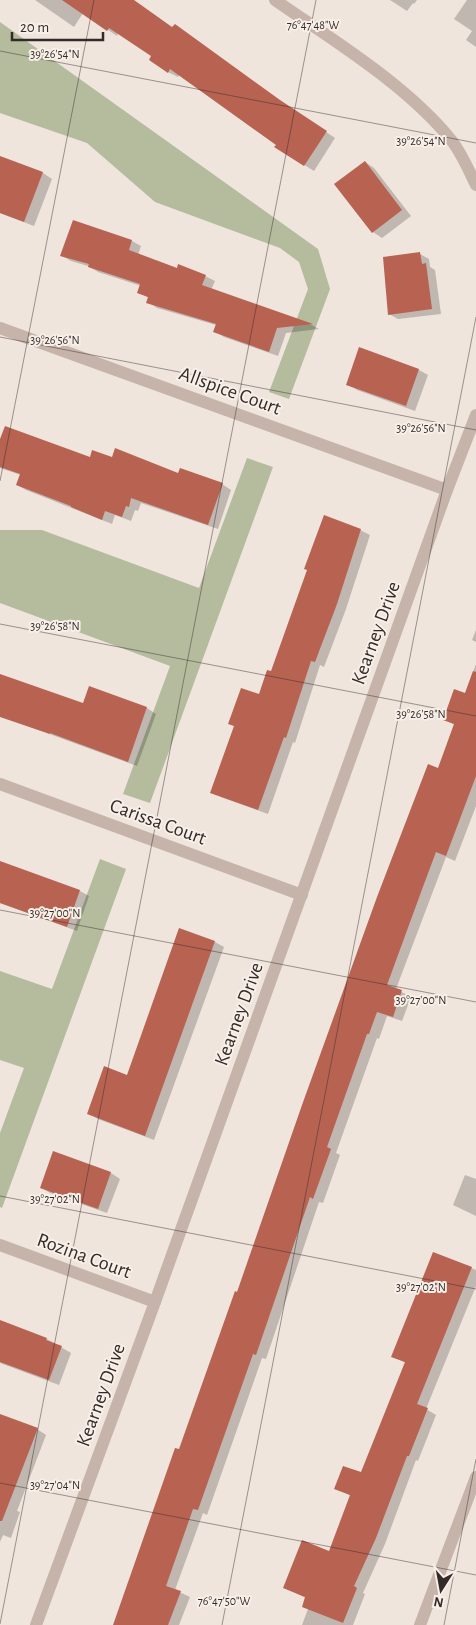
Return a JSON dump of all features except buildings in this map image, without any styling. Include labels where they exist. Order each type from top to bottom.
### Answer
[{"type":"street","points":[[275,0],[373,69],[423,109],[453,142],[476,185]]},
{"type":"street","name":"Allspice Court","points":[[0,328],[447,490]]},
{"type":"street","name":"Kearney Drive","points":[[36,1625],[155,1302],[447,490],[476,415]]},
{"type":"street","name":"Carissa Court","points":[[0,784],[302,894]]},
{"type":"street","name":"Rozina Court","points":[[0,1245],[155,1302]]},
{"type":"street","points":[[420,1625],[476,1477]]},
{"type":"green space","points":[[0,22],[318,249],[330,289],[289,399],[269,392],[308,289],[299,262],[280,248],[155,202],[87,143],[0,113]]},
{"type":"green space","points":[[247,458],[273,467],[150,803],[123,794],[170,666],[0,603],[0,530],[42,530],[199,588]]},
{"type":"green space","points":[[100,859],[126,869],[2,1208],[0,1207],[0,1133],[24,1068],[0,1060],[0,971],[52,989]]}]
